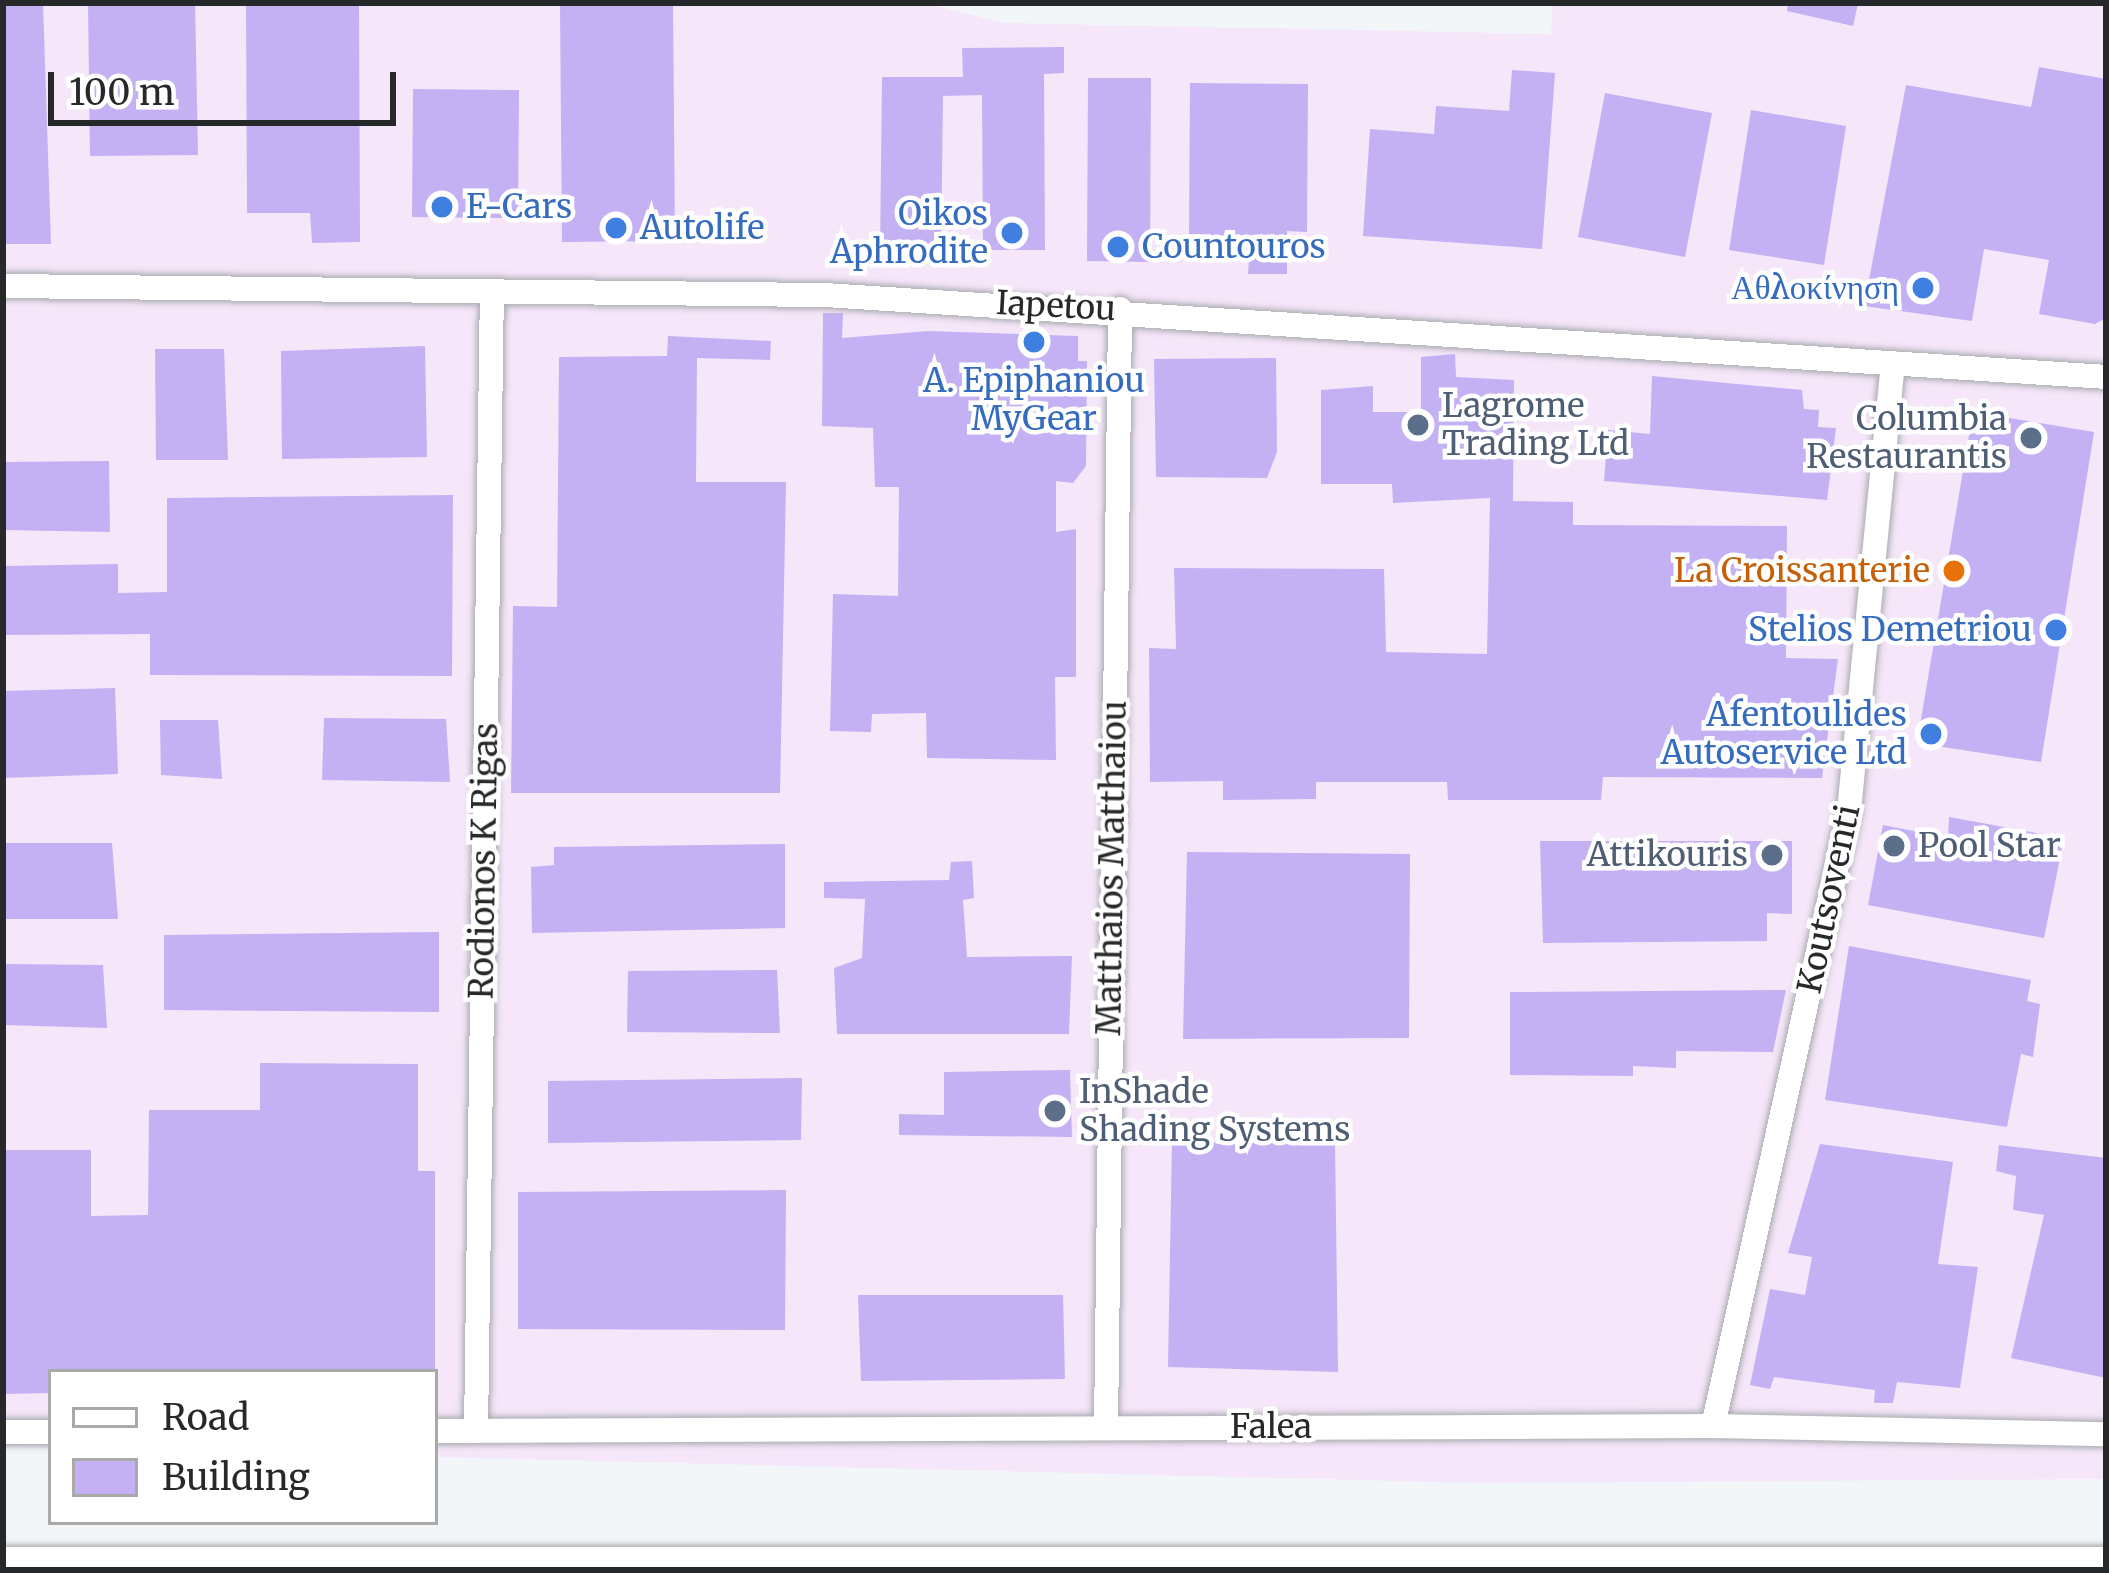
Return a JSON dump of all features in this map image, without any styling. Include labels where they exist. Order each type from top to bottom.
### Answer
[{"type":"highway","points":[[1302,1568],[1467,1556],[2106,1546]]},
{"type":"highway","points":[[3,1568],[2106,1568]]},
{"type":"street","name":"Iapetou","points":[[3,286],[492,292],[1120,308],[2106,377]]},
{"type":"street","name":"Rodionos K Rigas","points":[[476,1431],[492,292]]},
{"type":"street","name":"Matthaios Matthaiou","points":[[1106,1428],[1120,308]]},
{"type":"street","name":"Koutsoventi","points":[[1713,1426],[1849,811],[1893,363]]},
{"type":"street","name":"Falea","points":[[438,1431],[1713,1426],[2106,1434]]},
{"type":"street","points":[[3,1432],[48,1432]]},
{"type":"shaded area","points":[[3,3],[924,3],[1005,23],[1551,34],[1553,3],[2106,3],[2106,1479],[1476,1483],[438,1457],[438,1369],[48,1369],[48,1448],[3,1446]]},
{"type":"building","points":[[3,3],[43,3],[51,244],[3,244]]},
{"type":"building","points":[[88,3],[195,3],[198,155],[90,156]]},
{"type":"building","points":[[246,3],[359,3],[360,242],[312,243],[310,213],[247,213]]},
{"type":"building","points":[[560,3],[673,3],[675,241],[562,242]]},
{"type":"building","points":[[1788,3],[1858,3],[1853,26],[1787,11]]},
{"type":"building","points":[[1064,47],[1064,73],[1044,74],[1045,250],[983,250],[982,95],[943,96],[941,255],[880,254],[882,77],[963,77],[962,48]]},
{"type":"building","points":[[2039,67],[2106,79],[2106,318],[2095,324],[2039,314],[2049,260],[1984,249],[1972,321],[1864,306],[1906,85],[2031,107]]},
{"type":"building","points":[[1512,70],[1555,73],[1542,249],[1363,236],[1370,129],[1434,134],[1436,106],[1509,111]]},
{"type":"building","points":[[1088,78],[1151,78],[1150,262],[1087,261]]},
{"type":"building","points":[[1190,83],[1308,84],[1307,232],[1287,231],[1287,274],[1248,274],[1249,259],[1209,259],[1210,234],[1189,234]]},
{"type":"building","points":[[413,89],[519,90],[518,218],[412,217]]},
{"type":"building","points":[[1605,93],[1712,113],[1685,257],[1578,237]]},
{"type":"building","points":[[1751,110],[1846,126],[1824,265],[1729,250]]},
{"type":"building","points":[[823,313],[843,313],[842,338],[928,331],[1078,336],[1078,361],[1087,361],[1086,466],[1073,483],[1056,481],[1056,532],[1076,529],[1076,677],[1055,677],[1056,760],[927,758],[926,713],[872,714],[871,732],[830,731],[833,594],[898,596],[899,487],[875,487],[873,428],[822,426]]},
{"type":"building","points":[[668,336],[771,341],[770,360],[697,358],[696,482],[786,482],[780,793],[511,793],[513,606],[557,607],[559,357],[667,356]]},
{"type":"building","points":[[425,346],[427,457],[282,459],[281,351]]},
{"type":"building","points":[[155,349],[224,349],[228,460],[156,460]]},
{"type":"building","points":[[1455,354],[1456,377],[1514,380],[1513,501],[1573,502],[1573,525],[1787,526],[1786,658],[1838,659],[1822,778],[1603,777],[1601,800],[1448,800],[1447,782],[1316,782],[1316,799],[1223,800],[1223,781],[1150,782],[1149,648],[1176,649],[1174,568],[1384,569],[1386,652],[1487,654],[1490,498],[1393,503],[1392,484],[1321,484],[1321,390],[1373,386],[1373,412],[1421,412],[1421,357]]},
{"type":"building","points":[[1276,358],[1277,452],[1267,478],[1156,477],[1154,359]]},
{"type":"building","points":[[1652,376],[1802,390],[1804,409],[1819,410],[1818,427],[1836,428],[1827,500],[1604,481],[1608,430],[1650,434]]},
{"type":"building","points":[[1973,412],[2094,432],[2041,762],[1917,743]]},
{"type":"building","points":[[109,461],[110,532],[3,530],[3,462]]},
{"type":"building","points":[[453,495],[452,676],[150,675],[150,634],[3,635],[3,566],[118,564],[118,593],[167,592],[167,498]]},
{"type":"building","points":[[115,688],[118,774],[3,778],[3,691]]},
{"type":"building","points":[[324,718],[446,719],[450,782],[322,780]]},
{"type":"building","points":[[160,720],[218,720],[222,779],[161,775]]},
{"type":"building","points":[[1949,817],[2064,838],[2044,938],[1868,905],[1883,825],[1948,838]]},
{"type":"building","points":[[1540,841],[1792,841],[1792,914],[1767,913],[1767,941],[1543,943]]},
{"type":"building","points":[[3,843],[112,843],[118,919],[3,919]]},
{"type":"building","points":[[785,844],[785,928],[532,933],[531,867],[554,865],[554,847]]},
{"type":"building","points":[[1187,852],[1410,854],[1409,1038],[1183,1039]]},
{"type":"building","points":[[972,861],[974,898],[963,900],[967,957],[1072,956],[1069,1034],[837,1034],[834,968],[862,958],[865,899],[824,898],[824,882],[949,880],[951,862]]},
{"type":"building","points":[[439,932],[439,1012],[164,1010],[164,935]]},
{"type":"building","points":[[1849,946],[2031,980],[2027,1001],[2040,1004],[2033,1057],[2021,1054],[2007,1127],[1825,1100]]},
{"type":"building","points":[[3,964],[103,965],[107,1028],[3,1025]]},
{"type":"building","points":[[777,970],[780,1033],[627,1032],[628,971]]},
{"type":"building","points":[[1786,990],[1773,1052],[1676,1051],[1676,1068],[1633,1066],[1633,1076],[1510,1075],[1510,992]]},
{"type":"building","points":[[260,1063],[418,1064],[418,1171],[435,1171],[435,1369],[48,1369],[48,1393],[3,1394],[3,1150],[91,1150],[91,1216],[148,1215],[149,1110],[260,1110]]},
{"type":"building","points":[[1070,1070],[1072,1137],[899,1135],[899,1114],[944,1115],[944,1072]]},
{"type":"building","points":[[802,1078],[801,1140],[548,1143],[548,1081]]},
{"type":"building","points":[[1172,1142],[1335,1142],[1338,1372],[1168,1367]]},
{"type":"building","points":[[1820,1144],[1953,1162],[1938,1264],[1978,1267],[1960,1388],[1897,1382],[1893,1403],[1874,1403],[1875,1390],[1774,1377],[1770,1389],[1750,1385],[1770,1289],[1805,1295],[1812,1257],[1788,1253]]},
{"type":"building","points":[[1999,1145],[2106,1158],[2106,1378],[2011,1358],[2044,1215],[2013,1210],[2016,1176],[1996,1171]]},
{"type":"building","points":[[786,1190],[785,1330],[518,1329],[518,1192]]},
{"type":"building","points":[[858,1295],[1063,1295],[1065,1379],[861,1381]]},
{"type":"place","name":"E-Cars","points":[[442,207]]},
{"type":"place","name":"Autolife","points":[[616,228]]},
{"type":"place","name":"Oikos Aphrodite","points":[[1012,233]]},
{"type":"place","name":"Countouros","points":[[1118,247]]},
{"type":"place","name":"Αθλοκίνηση","points":[[1923,288]]},
{"type":"place","name":"A. Epiphaniou MyGear","points":[[1034,342]]},
{"type":"place","name":"Lagrome Trading Ltd","points":[[1418,425]]},
{"type":"place","name":"Columbia Restaurantis","points":[[2031,438]]},
{"type":"place","name":"La Croissanterie","points":[[1954,571]]},
{"type":"place","name":"Stelios Demetriou","points":[[2056,630]]},
{"type":"place","name":"Afentoulides Autoservice Ltd","points":[[1931,734]]},
{"type":"place","name":"Pool Star","points":[[1894,846]]},
{"type":"place","name":"Attikouris","points":[[1772,855]]},
{"type":"place","name":"InShade Shading Systems","points":[[1055,1111]]}]
